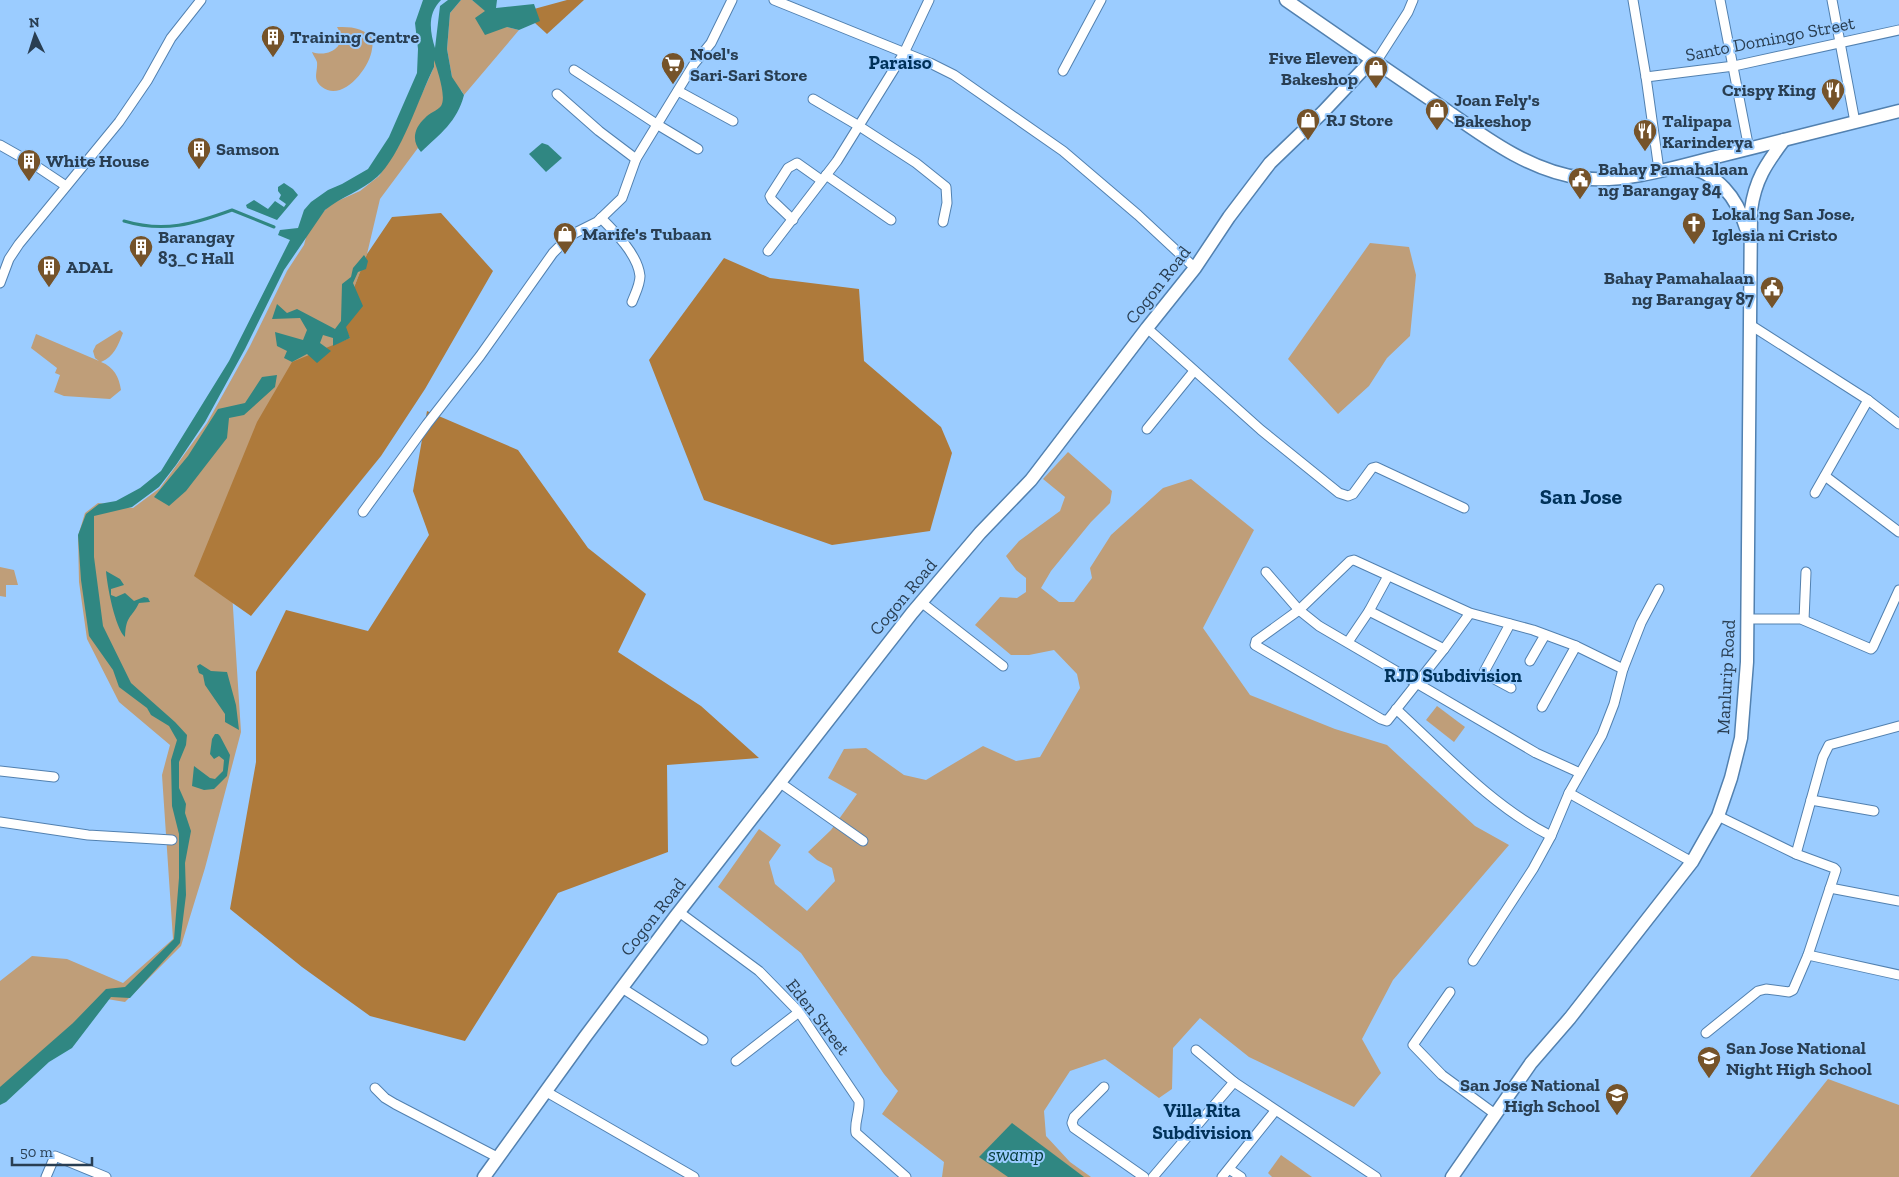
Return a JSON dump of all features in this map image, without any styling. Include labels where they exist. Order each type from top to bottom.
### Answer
[{"type":"main road","points":[[1286,0],[1501,146],[1547,170],[1572,177],[1593,179],[1636,175],[1899,111]]},
{"type":"main road","name":"Cogon Road","points":[[484,1177],[622,988],[816,733],[921,602],[980,534],[1031,480],[1146,328],[1195,268],[1229,217],[1270,163],[1374,61]]},
{"type":"main road","name":"Manlurip Road","points":[[1452,1177],[1531,1063],[1570,1018],[1692,862],[1718,816],[1732,778],[1741,738],[1747,670],[1750,210],[1758,178],[1784,140]]},
{"type":"main road","name":"Manlurip Road","points":[[1682,165],[1696,168],[1725,188],[1742,213],[1750,238]]},
{"type":"street","points":[[0,283],[9,259],[19,244],[119,122],[138,95],[171,38],[200,0]]},
{"type":"street","points":[[363,512],[427,424],[480,356],[553,253],[572,235],[597,222],[622,198],[636,159],[694,64],[710,43],[732,0]]},
{"type":"street","points":[[774,0],[930,63],[954,76],[1063,151],[1138,215],[1195,268]]},
{"type":"street","points":[[768,251],[837,161],[904,53],[929,0]]},
{"type":"street","points":[[1063,71],[1101,0]]},
{"type":"street","points":[[1374,61],[1408,12],[1413,0]]},
{"type":"street","points":[[1632,0],[1646,77],[1658,170]]},
{"type":"street","points":[[1720,0],[1749,149]]},
{"type":"street","points":[[1832,0],[1854,122]]},
{"type":"street","name":"Santo Domingo Street","points":[[1646,77],[1734,66],[1899,30]]},
{"type":"street","points":[[574,70],[698,149]]},
{"type":"street","points":[[678,91],[733,121]]},
{"type":"street","points":[[557,94],[599,131],[636,159]]},
{"type":"street","points":[[813,99],[916,163],[946,187],[947,203],[943,222]]},
{"type":"street","points":[[0,145],[66,186]]},
{"type":"street","points":[[793,220],[770,196],[788,168],[797,163],[824,177],[891,220]]},
{"type":"street","points":[[601,218],[626,246],[640,275],[632,302]]},
{"type":"street","points":[[1749,324],[1868,400],[1899,424]]},
{"type":"street","points":[[1146,328],[1261,430],[1339,493],[1348,496],[1353,494],[1372,468],[1376,467],[1464,508]]},
{"type":"street","points":[[1147,429],[1194,371]]},
{"type":"street","points":[[1815,493],[1868,400]]},
{"type":"street","points":[[1825,476],[1899,532]]},
{"type":"street","points":[[1470,613],[1387,721],[1255,645],[1256,641],[1300,610],[1350,561],[1358,560],[1388,576],[1470,613],[1533,630],[1576,646],[1623,670]]},
{"type":"street","points":[[1266,572],[1300,610],[1319,626],[1536,753],[1580,773]]},
{"type":"street","points":[[1804,620],[1806,572]]},
{"type":"street","points":[[1348,642],[1369,611],[1388,576]]},
{"type":"street","points":[[1473,961],[1533,869],[1551,836],[1569,793],[1602,734],[1641,623],[1659,589]]},
{"type":"street","points":[[1747,619],[1804,620],[1871,649],[1899,590]]},
{"type":"street","points":[[921,602],[1003,666]]},
{"type":"street","points":[[1369,611],[1444,648]]},
{"type":"street","points":[[1510,624],[1484,672],[1511,688]]},
{"type":"street","points":[[1530,662],[1545,635]]},
{"type":"street","points":[[1542,707],[1576,646]]},
{"type":"street","points":[[1396,709],[1491,797],[1526,823],[1551,836]]},
{"type":"street","points":[[1796,854],[1823,757],[1829,745],[1899,726]]},
{"type":"street","points":[[0,773],[54,777]]},
{"type":"street","points":[[779,782],[863,841]]},
{"type":"street","points":[[1569,793],[1692,862]]},
{"type":"street","points":[[1811,800],[1874,811]]},
{"type":"street","points":[[1706,1033],[1758,991],[1766,989],[1791,991],[1808,955],[1836,870],[1796,854],[1718,816]]},
{"type":"street","points":[[0,822],[88,835],[172,840]]},
{"type":"street","points":[[1830,888],[1899,901]]},
{"type":"street","name":"Eden Street","points":[[679,912],[759,971],[799,1012],[859,1101],[860,1108],[855,1127],[856,1133],[906,1177]]},
{"type":"street","points":[[1808,955],[1899,975]]},
{"type":"street","points":[[622,988],[703,1040]]},
{"type":"street","points":[[1450,992],[1413,1045],[1442,1075],[1495,1114]]},
{"type":"street","points":[[736,1061],[799,1012]]},
{"type":"street","points":[[1196,1050],[1234,1082],[1275,1111],[1376,1177]]},
{"type":"street","points":[[1153,1177],[1234,1082]]},
{"type":"street","points":[[1104,1087],[1074,1117],[1072,1124],[1074,1128],[1144,1177]]},
{"type":"street","points":[[375,1088],[385,1098],[395,1104],[497,1158]]},
{"type":"street","points":[[545,1091],[694,1177]]},
{"type":"street","points":[[1222,1177],[1275,1111]]},
{"type":"street","points":[[46,1177],[55,1156],[106,1177]]},
{"type":"street","points":[[1229,1169],[1241,1177]]},
{"type":"shaded area","points":[[461,0],[472,0],[507,27],[519,30],[464,95],[461,90],[380,199],[367,254],[341,321],[350,338],[226,499],[241,732],[205,868],[181,946],[125,1002],[107,999],[0,1096],[0,981],[32,956],[67,959],[123,983],[173,939],[162,775],[170,745],[119,702],[87,639],[79,582],[78,536],[85,513],[98,503],[133,508],[160,488],[207,423],[250,346],[287,271],[304,245],[308,230],[333,203],[360,191],[379,176],[398,147],[434,67],[434,57],[452,77],[447,49],[450,13]]},
{"type":"shaded area","points":[[567,0],[584,0],[547,34],[523,12]]},
{"type":"shaded area","points":[[337,27],[352,28],[368,34],[372,38],[372,48],[370,57],[361,74],[346,87],[330,91],[322,87],[317,81],[317,62],[312,52],[331,52],[339,45],[341,40]]},
{"type":"shaded area","points":[[441,213],[493,271],[425,389],[381,456],[251,616],[194,576],[257,422],[292,362],[350,338],[341,321],[367,254],[392,217]]},
{"type":"shaded area","points":[[1370,243],[1409,247],[1416,275],[1410,336],[1387,358],[1369,386],[1338,414],[1288,359]]},
{"type":"shaded area","points":[[724,258],[770,278],[859,289],[864,361],[941,427],[952,453],[930,531],[832,545],[704,500],[649,360]]},
{"type":"shaded area","points":[[120,330],[123,333],[115,350],[101,362],[113,370],[120,385],[121,390],[110,399],[64,396],[54,392],[60,375],[55,373],[57,368],[31,348],[36,334],[99,361],[95,358],[93,351],[96,345]]},
{"type":"shaded area","points":[[427,411],[518,450],[588,548],[646,594],[618,652],[701,706],[759,758],[667,765],[668,852],[558,893],[465,1041],[370,1016],[302,967],[230,909],[256,762],[256,672],[286,610],[368,631],[429,535],[413,491]]},
{"type":"shaded area","points":[[1068,452],[1112,491],[1110,503],[1091,522],[1051,571],[1041,588],[1059,602],[1074,602],[1092,578],[1090,568],[1111,535],[1163,488],[1191,479],[1254,530],[1203,628],[1250,695],[1335,729],[1387,745],[1475,826],[1509,845],[1393,980],[1362,1039],[1381,1073],[1354,1107],[1249,1057],[1200,1018],[1173,1048],[1172,1089],[1159,1098],[1105,1059],[1070,1071],[1044,1111],[1046,1136],[1070,1162],[1091,1177],[942,1177],[944,1162],[882,1114],[898,1091],[884,1074],[801,953],[718,887],[759,829],[781,845],[769,862],[775,884],[807,911],[835,881],[832,868],[817,860],[808,852],[831,830],[857,794],[828,778],[844,749],[866,748],[904,775],[926,780],[983,746],[1016,761],[1040,757],[1080,688],[1077,674],[1054,650],[1029,655],[1011,655],[975,625],[1000,597],[1017,598],[1026,592],[1026,578],[1016,570],[1006,556],[1019,541],[1060,511],[1065,497],[1043,479]]},
{"type":"shaded area","points":[[0,567],[14,570],[18,585],[6,585],[6,597],[0,596]]},
{"type":"shaded area","points":[[1437,706],[1465,727],[1454,742],[1426,720]]},
{"type":"shaded area","points":[[1828,1079],[1899,1105],[1899,1177],[1750,1177]]},
{"type":"shaded area","points":[[1281,1155],[1312,1177],[1272,1177],[1268,1173]]},
{"type":"water","points":[[423,0],[441,0],[433,11],[431,23],[435,48],[440,6],[448,0],[461,0],[450,13],[447,49],[452,77],[464,95],[457,113],[441,133],[421,152],[415,139],[416,130],[421,122],[439,108],[443,102],[441,83],[434,60],[434,67],[394,155],[377,177],[325,210],[284,270],[245,349],[205,422],[176,465],[159,487],[132,507],[94,516],[94,557],[103,626],[131,683],[187,735],[186,745],[179,762],[179,788],[186,804],[185,813],[191,831],[185,863],[186,895],[180,943],[130,998],[111,997],[72,1048],[49,1062],[6,1102],[0,1105],[0,1087],[73,1023],[106,989],[125,987],[174,939],[179,878],[179,834],[172,806],[171,760],[177,740],[169,726],[151,715],[147,708],[119,687],[113,670],[89,636],[81,580],[78,535],[86,514],[99,504],[116,501],[140,488],[161,471],[229,361],[290,240],[278,235],[280,230],[298,228],[304,210],[311,202],[328,190],[368,169],[389,137],[417,73],[418,49],[415,23]]},
{"type":"water","points":[[472,0],[497,0],[496,8],[534,4],[540,21],[519,30],[507,27],[485,35],[475,18],[485,11]]},
{"type":"water","points":[[542,143],[548,145],[562,158],[546,172],[529,154]]},
{"type":"water","points":[[284,183],[298,195],[277,220],[247,208],[246,205],[254,200],[268,209],[275,201],[284,207],[286,204],[279,199],[281,195],[278,187]]},
{"type":"water","points":[[364,255],[368,261],[366,269],[358,272],[353,283],[363,306],[346,327],[350,338],[333,346],[333,338],[323,335],[320,343],[331,351],[317,363],[307,354],[292,362],[284,358],[287,351],[277,346],[275,332],[303,340],[307,330],[300,318],[272,319],[277,304],[287,313],[297,309],[335,329],[341,321],[342,284],[351,277],[353,268]]},
{"type":"water","points":[[277,375],[275,387],[244,415],[229,418],[227,438],[186,491],[169,506],[154,497],[188,456],[218,409],[245,403],[262,377]]},
{"type":"water","points":[[106,571],[120,579],[124,585],[111,589],[111,595],[116,597],[125,593],[134,601],[144,597],[148,598],[150,602],[139,603],[128,621],[125,637],[115,616]]},
{"type":"water","points":[[200,664],[211,671],[227,672],[236,705],[239,730],[225,722],[225,714],[205,685],[203,675],[199,673],[197,666]]},
{"type":"water","points":[[215,734],[220,736],[230,755],[227,776],[214,789],[204,790],[192,786],[194,766],[210,778],[215,779],[223,771],[224,760],[219,756],[214,759],[210,754],[212,739]]},
{"type":"water","name":"swamp","points":[[1012,1123],[1084,1177],[1008,1177],[979,1157]]},
{"type":"waterway","points":[[124,221],[152,226],[179,225],[192,223],[232,210],[274,227]]},
{"type":"place","name":"Training Centre","points":[[273,58]]},
{"type":"place","name":"Noel's Sari-Sari Store","points":[[673,85]]},
{"type":"place","name":"Five Eleven Bakeshop","points":[[1376,89]]},
{"type":"place","name":"Crispy King","points":[[1833,111]]},
{"type":"place","name":"Joan Fely's Bakeshop","points":[[1437,131]]},
{"type":"place","name":"RJ Store","points":[[1308,141]]},
{"type":"place","name":"Talipapa Karinderya","points":[[1645,152]]},
{"type":"place","name":"Samson","points":[[199,170]]},
{"type":"place","name":"White House","points":[[29,182]]},
{"type":"place","name":"Bahay Pamahalaan ng Barangay 84","points":[[1580,200]]},
{"type":"place","name":"Lokal ng San Jose, Iglesia ni Cristo","points":[[1694,245]]},
{"type":"place","name":"Marife's Tubaan","points":[[565,255]]},
{"type":"place","name":"Barangay 83_C Hall","points":[[141,268]]},
{"type":"place","name":"ADAL","points":[[49,288]]},
{"type":"place","name":"Bahay Pamahalaan ng Barangay 87","points":[[1772,309]]},
{"type":"place","name":"San Jose National Night High School","points":[[1709,1079]]},
{"type":"place","name":"San Jose National High School","points":[[1617,1116]]},
{"type":"district","name":"Paraiso","points":[[900,62]]},
{"type":"district","name":"San Jose","points":[[1581,496]]},
{"type":"district","name":"RJD Subdivision","points":[[1453,675]]},
{"type":"district","name":"Villa Rita Subdivision","points":[[1202,1121]]}]
